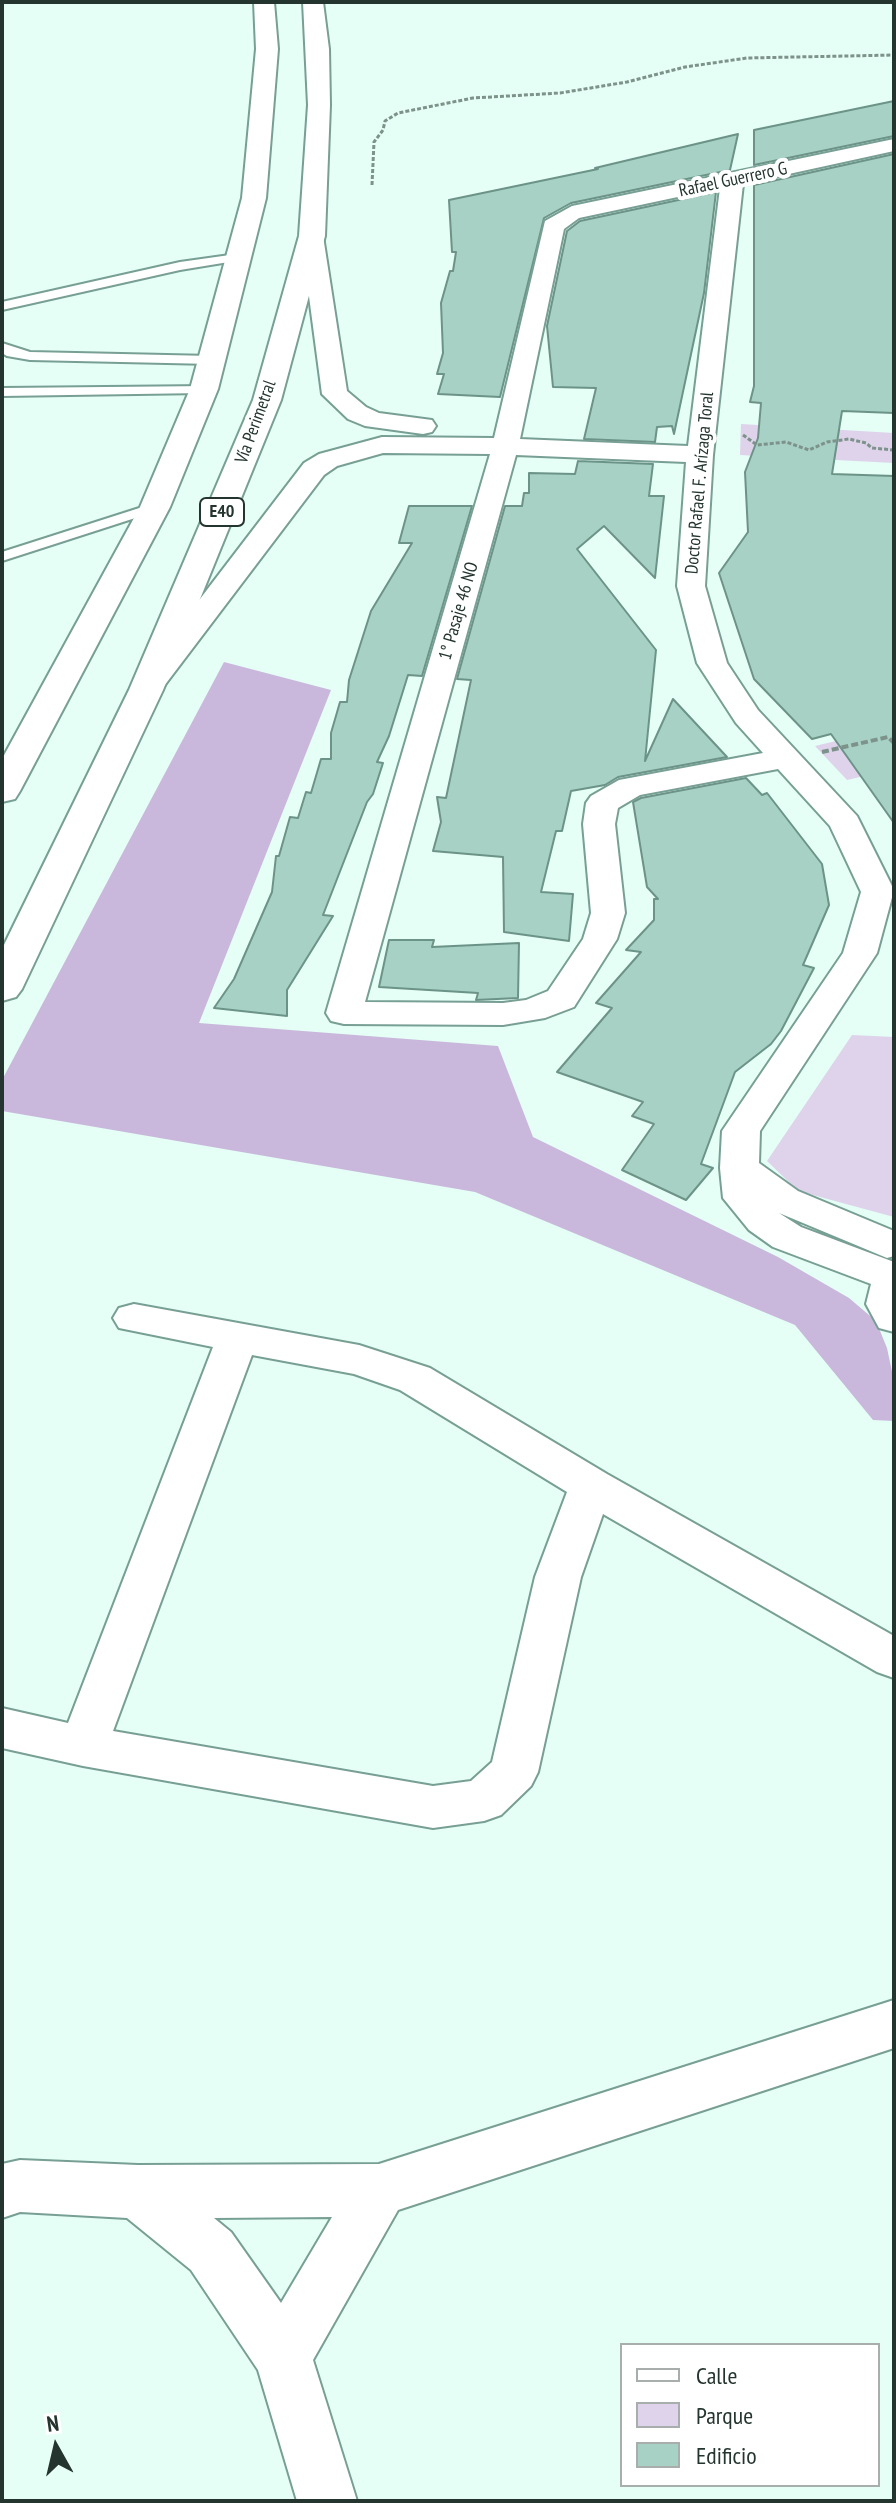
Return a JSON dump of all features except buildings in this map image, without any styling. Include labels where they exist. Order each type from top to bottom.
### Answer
[{"type":"highway","points":[[2,791],[155,507],[204,389],[254,198],[267,49],[264,2]]},
{"type":"highway","name":"Vía Perimetral","points":[[2,989],[146,690],[267,400],[312,236],[319,105],[313,2]]},
{"type":"street","name":"Rafael Guerrero G","points":[[572,213],[894,145]]},
{"type":"street","name":"Doctor Rafael F. Arízaga Toral","points":[[732,180],[701,446],[691,586],[712,663],[747,716],[845,823],[878,892],[860,953],[741,1131],[739,1168],[743,1198],[763,1221],[787,1237],[891,1273]]},
{"type":"street","name":"1° Pasaje 46 NO","points":[[572,213],[553,226],[508,438],[344,1013],[503,1014],[532,1010],[561,999],[600,939],[608,913],[599,824],[602,803],[630,787],[785,758]]},
{"type":"street","points":[[146,690],[314,469],[361,446],[371,434],[335,394],[312,236]]},
{"type":"street","points":[[347,406],[374,420],[508,438],[701,446]]},
{"type":"street","points":[[342,455],[382,445],[508,438]]},
{"type":"street","points":[[134,1318],[359,1360],[415,1379],[591,1486],[894,1659]]},
{"type":"street","points":[[83,1746],[238,1337]]},
{"type":"street","points":[[2,1728],[83,1746],[433,1807],[484,1800],[514,1772],[558,1577],[591,1486]]},
{"type":"street","points":[[2,2191],[20,2186],[138,2192],[379,2190],[894,2024]]},
{"type":"street","points":[[283,2356],[379,2190]]},
{"type":"street","points":[[138,2192],[211,2251],[283,2356],[327,2501]]},
{"type":"lane","points":[[2,306],[180,266],[237,258]]},
{"type":"lane","points":[[2,347],[11,353],[30,356],[212,360]]},
{"type":"lane","points":[[2,392],[204,389]]},
{"type":"lane","points":[[2,557],[155,507]]},
{"type":"path","points":[[372,185],[374,142],[383,130],[385,121],[398,113],[473,98],[560,93],[627,82],[685,67],[747,58],[894,55]]},
{"type":"path","points":[[743,435],[757,445],[786,442],[809,450],[827,442],[849,439],[872,448],[894,450]]},
{"type":"path","points":[[821,752],[888,737],[894,743]]},
{"type":"green space","points":[[741,424],[894,433],[894,463],[740,455]]},
{"type":"green space","points":[[894,727],[894,769],[847,780],[815,746]]},
{"type":"green space","points":[[852,1035],[894,1037],[894,1217],[798,1191],[767,1161]]},
{"type":"shaded area","points":[[224,662],[331,690],[199,1023],[498,1046],[533,1137],[778,1257],[849,1298],[876,1321],[887,1348],[894,1381],[894,1421],[873,1420],[795,1325],[475,1192],[2,1111],[2,1080]]}]
